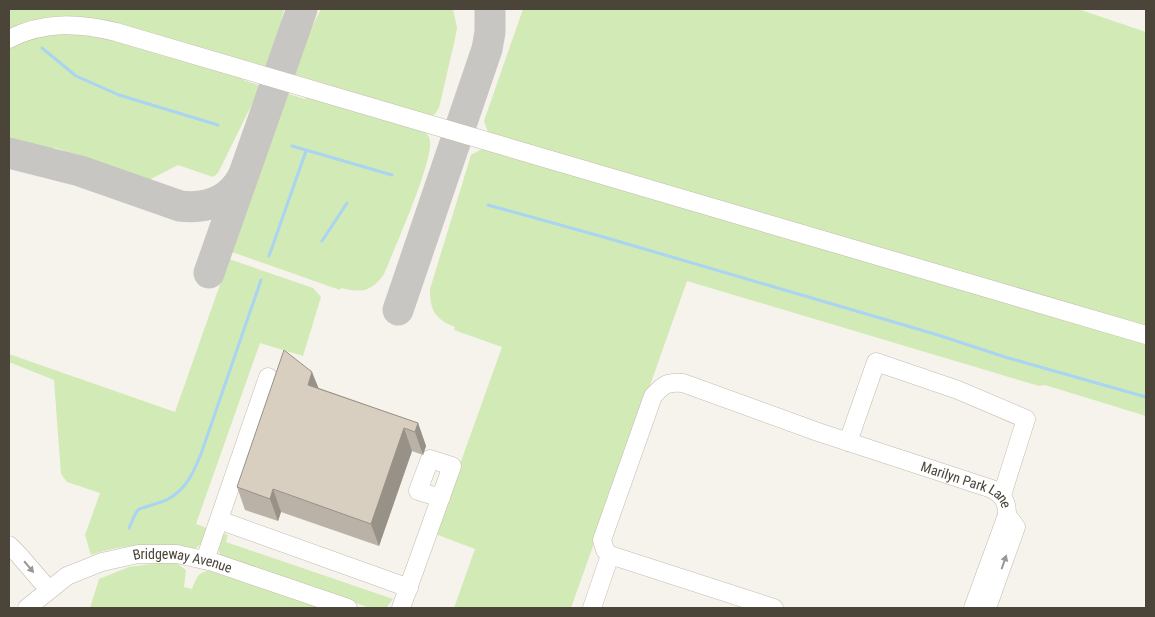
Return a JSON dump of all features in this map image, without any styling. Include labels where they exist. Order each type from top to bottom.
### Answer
[{"type":"street","points":[[9,39],[30,30],[50,26],[92,26],[116,32],[1146,335]]},
{"type":"street","points":[[848,442],[876,362],[958,390],[1026,419],[1002,495]]},
{"type":"street","points":[[205,560],[268,377]]},
{"type":"street","name":"Marilyn Park Lane","points":[[610,555],[605,550],[602,540],[653,396],[670,382],[683,383],[818,432],[992,489],[1002,495],[1007,504],[1007,515],[974,608]]},
{"type":"street","points":[[401,608],[441,498]]},
{"type":"street","points":[[987,608],[1016,527],[1007,515]]},
{"type":"street","points":[[219,520],[409,588]]},
{"type":"street","points":[[9,545],[49,590]]},
{"type":"street","name":"Bridgeway Avenue","points":[[27,608],[67,576],[102,562],[138,554],[177,554],[205,560],[348,608]]},
{"type":"street","points":[[592,608],[610,555],[774,608]]},
{"type":"green space","points":[[9,9],[284,9],[279,33],[267,67],[249,61],[248,64],[82,17],[63,16],[45,18],[9,29]]},
{"type":"green space","points":[[321,9],[453,9],[457,28],[439,108],[435,114],[431,116],[293,74],[302,47]]},
{"type":"green space","points":[[523,9],[1078,9],[1146,32],[1146,329],[489,135],[484,121]]},
{"type":"green space","points":[[55,33],[104,37],[244,77],[243,80],[261,86],[218,173],[213,177],[178,165],[149,180],[56,148],[37,149],[9,139],[9,48],[32,38]]},
{"type":"green space","points":[[286,93],[305,99],[307,95],[422,128],[429,137],[429,152],[419,186],[384,274],[380,280],[366,290],[341,288],[340,290],[232,252]]},
{"type":"green space","points":[[482,149],[1146,343],[1146,416],[687,281],[571,608],[454,608],[475,549],[435,534],[502,347],[454,330],[455,327],[443,321],[435,313],[431,303],[430,289],[471,155]]},
{"type":"green space","points":[[229,259],[313,288],[321,297],[303,356],[260,343],[196,524],[209,529],[202,543],[195,549],[143,545],[117,548],[91,555],[85,535],[100,493],[67,482],[61,474],[54,380],[9,362],[9,354],[175,412]]},
{"type":"green space","points":[[221,533],[228,535],[226,542],[393,599],[386,608],[370,608],[220,555],[218,548]]},
{"type":"green space","points":[[166,562],[178,564],[186,570],[184,587],[192,589],[200,574],[210,571],[322,608],[90,608],[99,579],[129,567]]},
{"type":"building","points":[[284,350],[312,372],[308,385],[418,423],[415,432],[404,428],[371,524],[273,489],[270,499],[237,487]]},
{"type":"waterway","points":[[42,48],[76,76],[119,95],[218,125]]},
{"type":"waterway","points":[[292,146],[392,175]]},
{"type":"waterway","points":[[269,256],[306,151]]},
{"type":"waterway","points":[[322,241],[347,203]]},
{"type":"waterway","points":[[488,205],[607,238],[938,335],[1005,357],[1146,397]]},
{"type":"waterway","points":[[129,528],[138,510],[162,502],[176,494],[193,473],[261,280]]},
{"type":"taxiway","points":[[209,273],[302,9]]},
{"type":"taxiway","points":[[398,310],[487,49],[490,32],[490,9]]},
{"type":"taxiway","points":[[9,153],[80,171],[180,206],[190,207],[216,202],[230,193],[242,178]]}]
